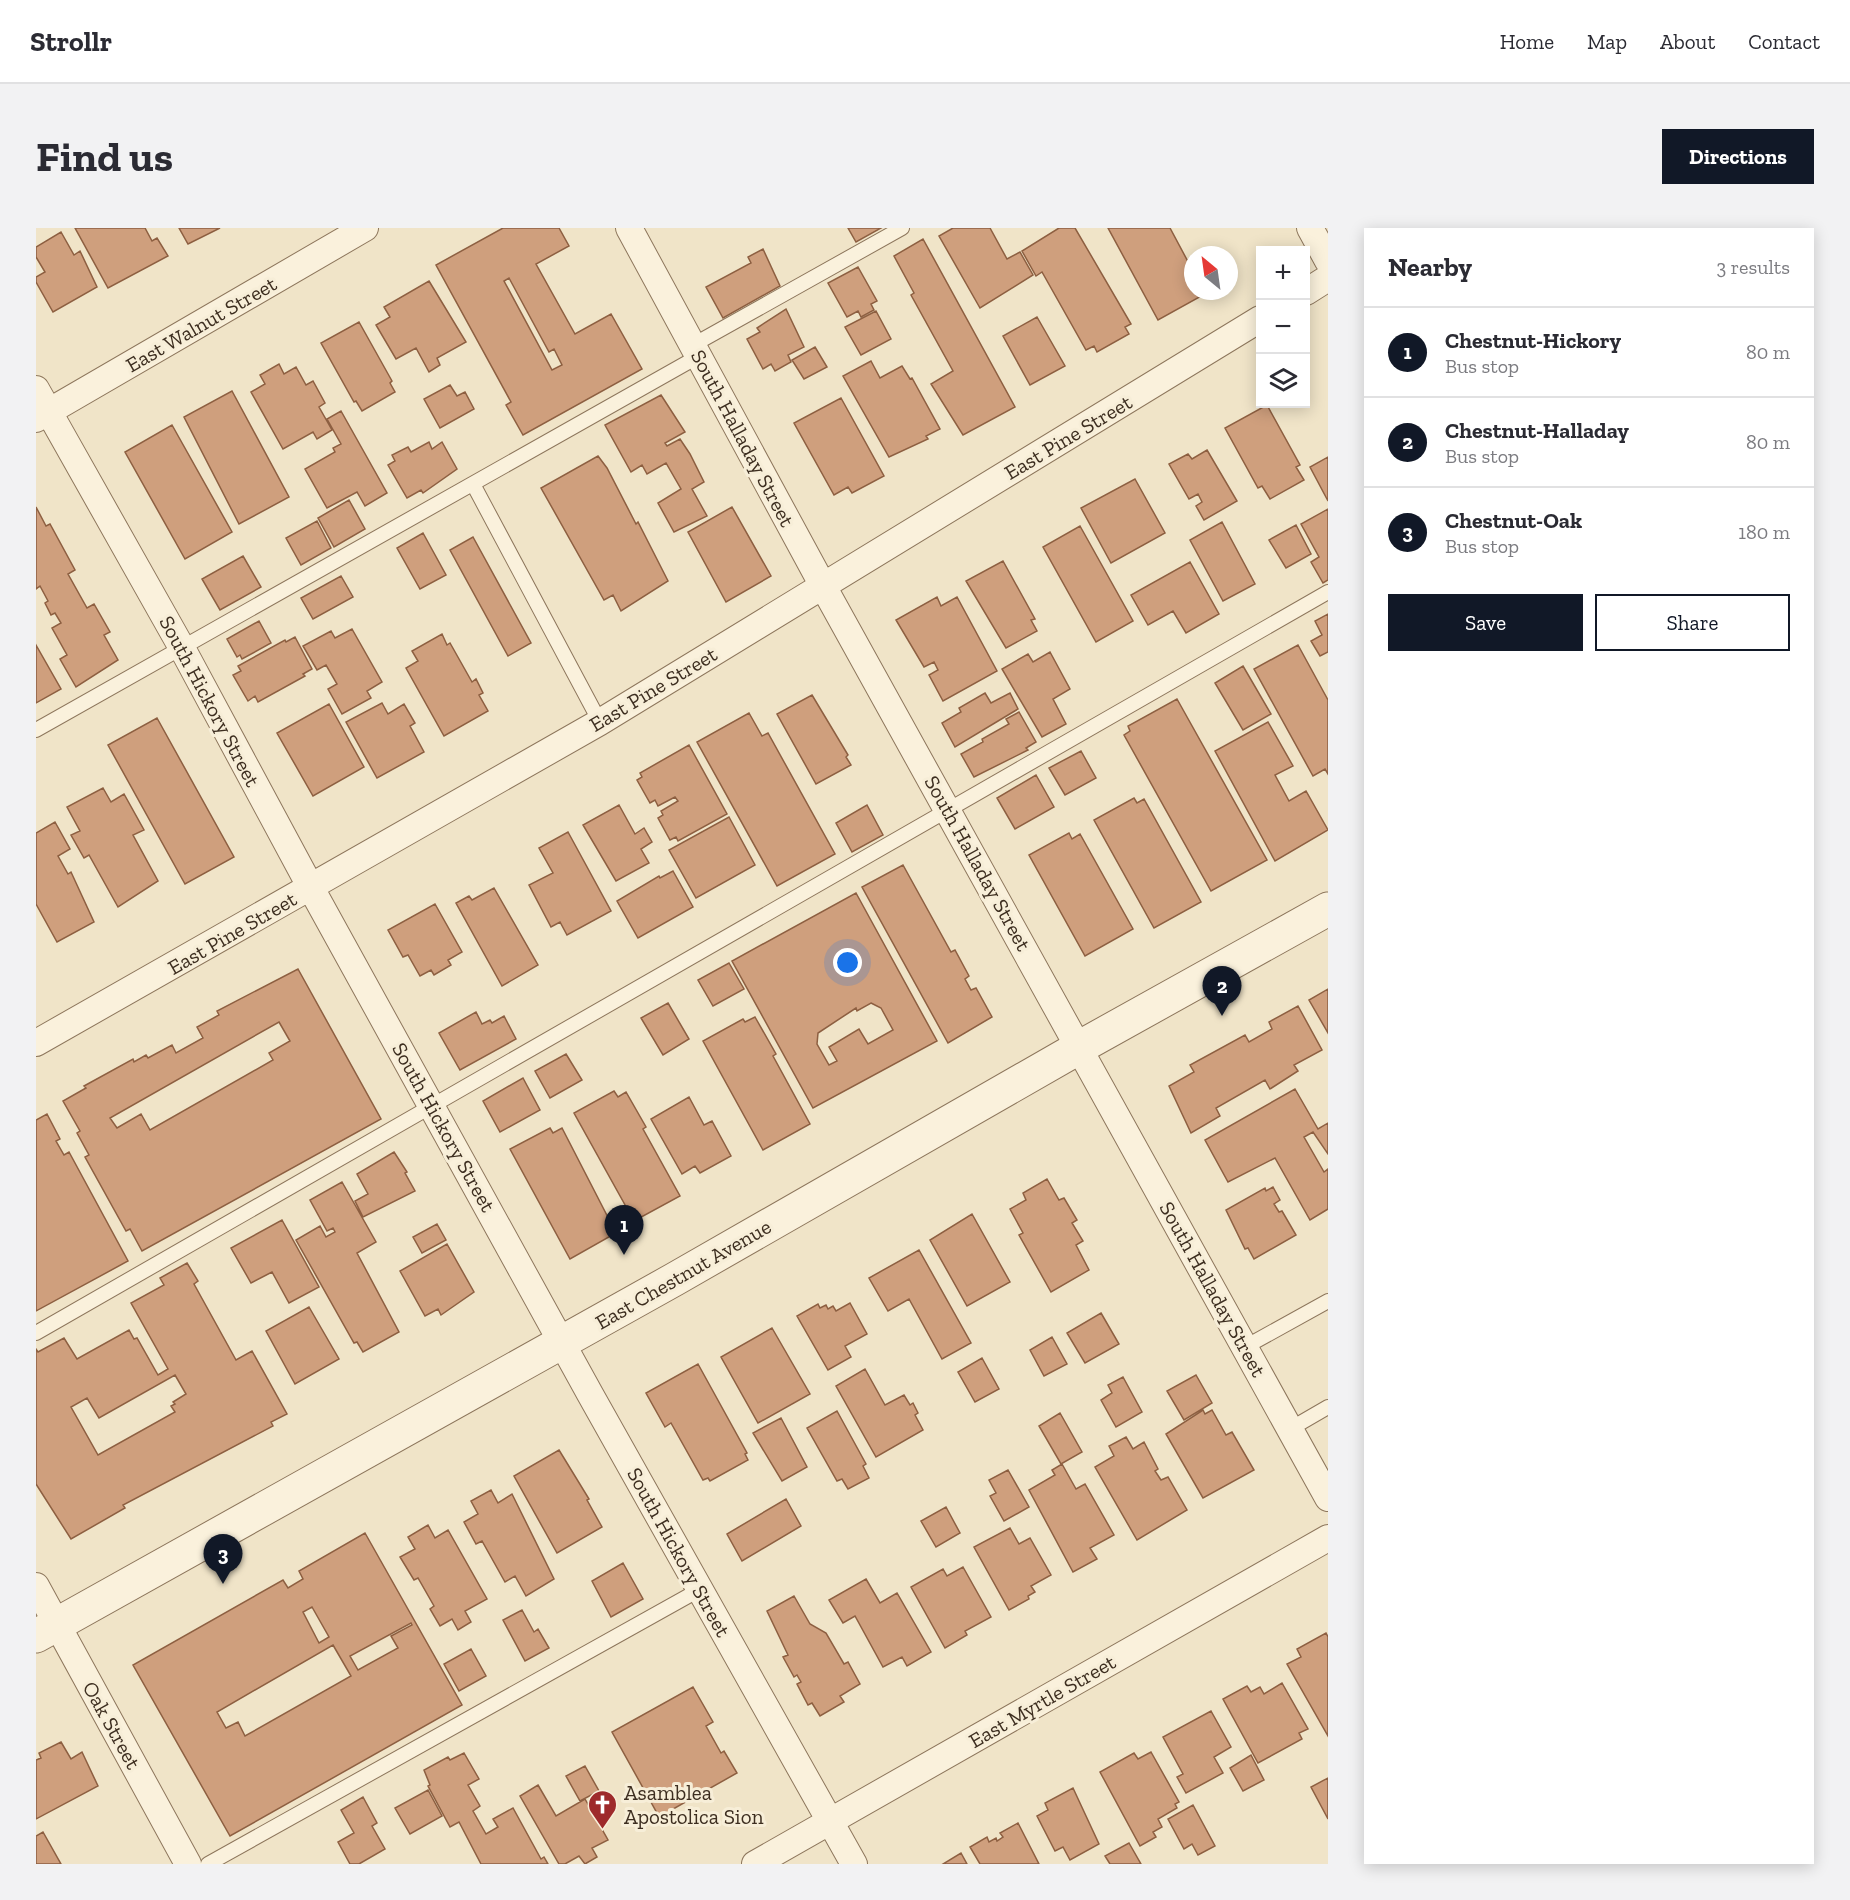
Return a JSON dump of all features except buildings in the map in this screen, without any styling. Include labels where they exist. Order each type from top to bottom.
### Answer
[{"type":"street","name":"East Walnut Street","points":[[42,416],[365,228]]},
{"type":"street","name":"South Halladay Street","points":[[629,228],[823,585],[950,810],[1328,1498]]},
{"type":"street","points":[[1310,228],[1328,261]]},
{"type":"street","points":[[1310,289],[1328,278]]},
{"type":"street","name":"East Pine Street","points":[[36,1043],[600,722],[1256,321]]},
{"type":"street","name":"South Hickory Street","points":[[36,389],[42,416],[182,648],[311,888],[699,1590],[854,1864]]},
{"type":"street","name":"East Chestnut Avenue","points":[[46,1630],[562,1342],[1080,1047],[1328,909]]},
{"type":"street","name":"East Myrtle Street","points":[[755,1864],[1328,1538]]},
{"type":"street","name":"Oak Street","points":[[36,1586],[46,1630],[188,1864]]},
{"type":"lane","points":[[36,730],[473,484],[902,228]]},
{"type":"lane","points":[[473,484],[600,722]]},
{"type":"lane","points":[[36,1333],[1328,592]]},
{"type":"lane","points":[[1245,1347],[1328,1301]]},
{"type":"lane","points":[[1290,1429],[1328,1407]]},
{"type":"lane","points":[[208,1864],[699,1590]]},
{"type":"place","name":"Chestnut-Halladay","points":[[1222,1016]]},
{"type":"place","name":"Chestnut-Hickory","points":[[624,1255]]},
{"type":"place","name":"Chestnut-Oak","points":[[223,1584]]},
{"type":"place","name":"Asamblea Apostolica Sion","points":[[603,1830]]}]
